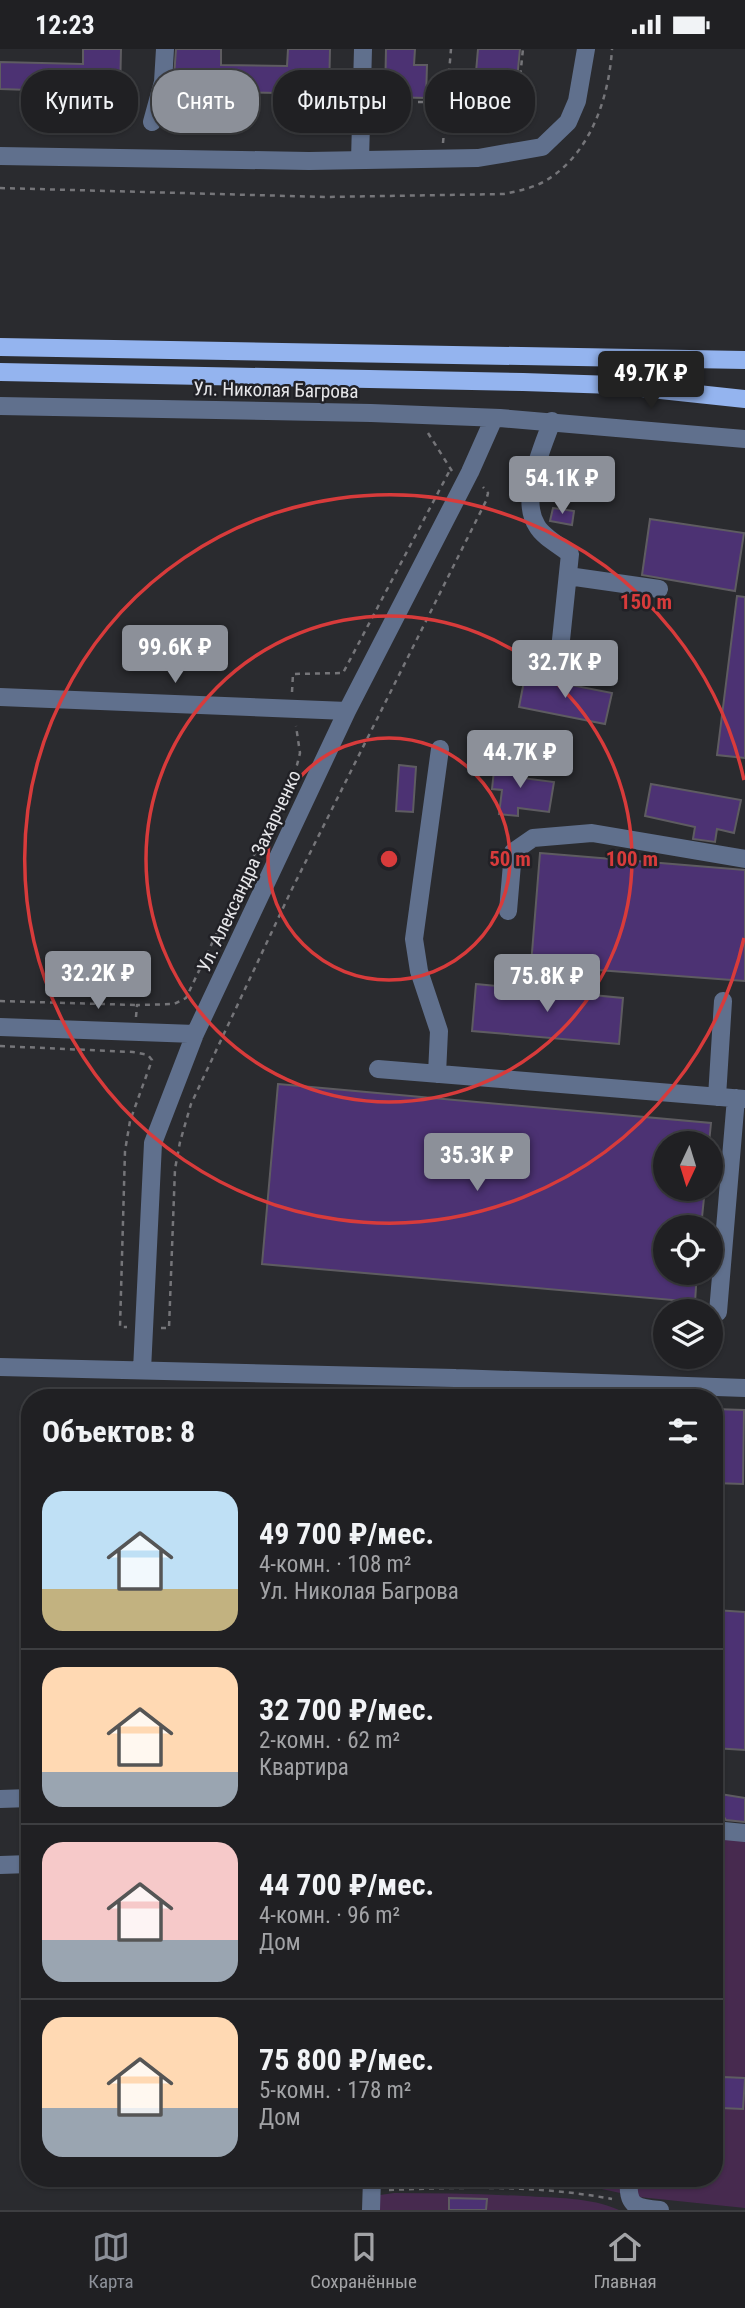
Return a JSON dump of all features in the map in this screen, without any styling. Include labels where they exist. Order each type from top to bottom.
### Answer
[{"type":"main road","points":[[0,347],[745,359]]},
{"type":"main road","points":[[0,372],[536,382],[614,385],[745,399]]},
{"type":"street","points":[[164,70],[165,49]]},
{"type":"street","points":[[360,160],[363,49]]},
{"type":"street","points":[[0,156],[174,160],[442,159],[478,158],[542,147],[568,122],[577,101],[586,49]]},
{"type":"street","name":"Ул. Николая Багрова","points":[[0,406],[357,412],[494,418],[745,439]]},
{"type":"street","name":"Ул. Александра Захарченко","points":[[142,1370],[153,1143],[195,1034],[347,711],[466,480],[494,418]]},
{"type":"street","points":[[552,421],[535,468],[529,505],[537,527],[570,554],[559,659]]},
{"type":"street","points":[[568,576],[659,589]]},
{"type":"street","points":[[0,697],[347,711]]},
{"type":"street","points":[[437,1074],[439,1031],[419,971],[414,939],[440,749]]},
{"type":"street","points":[[508,911],[513,852],[533,838],[592,833],[745,859]]},
{"type":"street","points":[[717,1097],[723,1001]]},
{"type":"street","points":[[0,1027],[195,1034]]},
{"type":"street","points":[[378,1069],[740,1099],[719,1299]]},
{"type":"street","points":[[0,1367],[745,1388]]},
{"type":"street","points":[[454,1389],[455,1378]]},
{"type":"street","points":[[0,1799],[21,1798]]},
{"type":"street","points":[[723,1831],[745,1833]]},
{"type":"street","points":[[0,1865],[21,1864]]},
{"type":"street","points":[[371,2210],[372,2187]]},
{"type":"street","points":[[628,2187],[633,2203],[642,2208],[660,2210]]},
{"type":"path","points":[[449,70],[451,49]]},
{"type":"path","points":[[521,70],[523,49]]},
{"type":"path","points":[[442,159],[444,133]]},
{"type":"path","points":[[0,1046],[133,1052],[148,1055],[152,1060],[130,1121],[125,1151],[120,1327],[169,1328],[175,1169],[191,1104],[291,891],[486,501],[488,493],[482,486],[450,470],[426,430]]},
{"type":"path","points":[[0,1000],[174,1005],[186,998],[297,765],[299,739],[290,709],[293,674],[343,673],[450,470]]},
{"type":"path","points":[[133,1052],[137,1005]]},
{"type":"path","points":[[502,2187],[574,2192],[633,2203]]},
{"type":"shaded area","points":[[723,1834],[745,1836],[745,2208],[639,2197],[592,2187],[723,2187]]},
{"type":"shaded area","points":[[394,2193],[560,2198],[584,2200],[619,2210],[379,2210],[380,2195]]},
{"type":"building","points":[[83,49],[121,49],[121,70],[21,70],[21,90],[0,89],[0,62],[83,64]]},
{"type":"building","points":[[176,49],[221,49],[221,65],[287,66],[288,49],[330,49],[330,70],[273,70],[273,93],[259,93],[259,70],[174,70]]},
{"type":"building","points":[[386,49],[415,49],[414,65],[427,65],[425,98],[411,98],[411,70],[386,70]]},
{"type":"building","points":[[478,49],[520,49],[518,70],[476,70]]},
{"type":"building","points":[[553,508],[574,511],[572,525],[550,521]]},
{"type":"building","points":[[650,519],[744,533],[735,591],[642,575]]},
{"type":"building","points":[[737,596],[745,597],[745,758],[717,755]]},
{"type":"building","points":[[525,676],[612,693],[605,724],[519,707]]},
{"type":"building","points":[[495,761],[524,764],[522,778],[554,782],[549,812],[518,808],[518,816],[499,814],[502,790],[492,789]]},
{"type":"building","points":[[399,765],[416,767],[413,812],[396,811]]},
{"type":"building","points":[[651,784],[741,800],[734,833],[717,829],[715,842],[693,839],[695,827],[645,816]]},
{"type":"building","points":[[540,853],[745,870],[745,981],[531,965]]},
{"type":"building","points":[[476,984],[623,998],[619,1044],[472,1031]]},
{"type":"building","points":[[278,1084],[711,1123],[710,1131],[653,1131],[653,1201],[704,1201],[702,1215],[653,1215],[653,1285],[696,1285],[695,1299],[661,1299],[262,1264]]},
{"type":"building","points":[[723,1409],[744,1410],[743,1484],[723,1483]]},
{"type":"building","points":[[723,1611],[745,1612],[745,1750],[723,1749]]},
{"type":"building","points":[[723,1794],[745,1798],[745,1822],[726,1820],[724,1817],[724,1820]]},
{"type":"building","points":[[723,2077],[745,2078],[743,2109],[723,2108]]},
{"type":"building","points":[[449,2198],[487,2199],[486,2210],[449,2210]]}]
